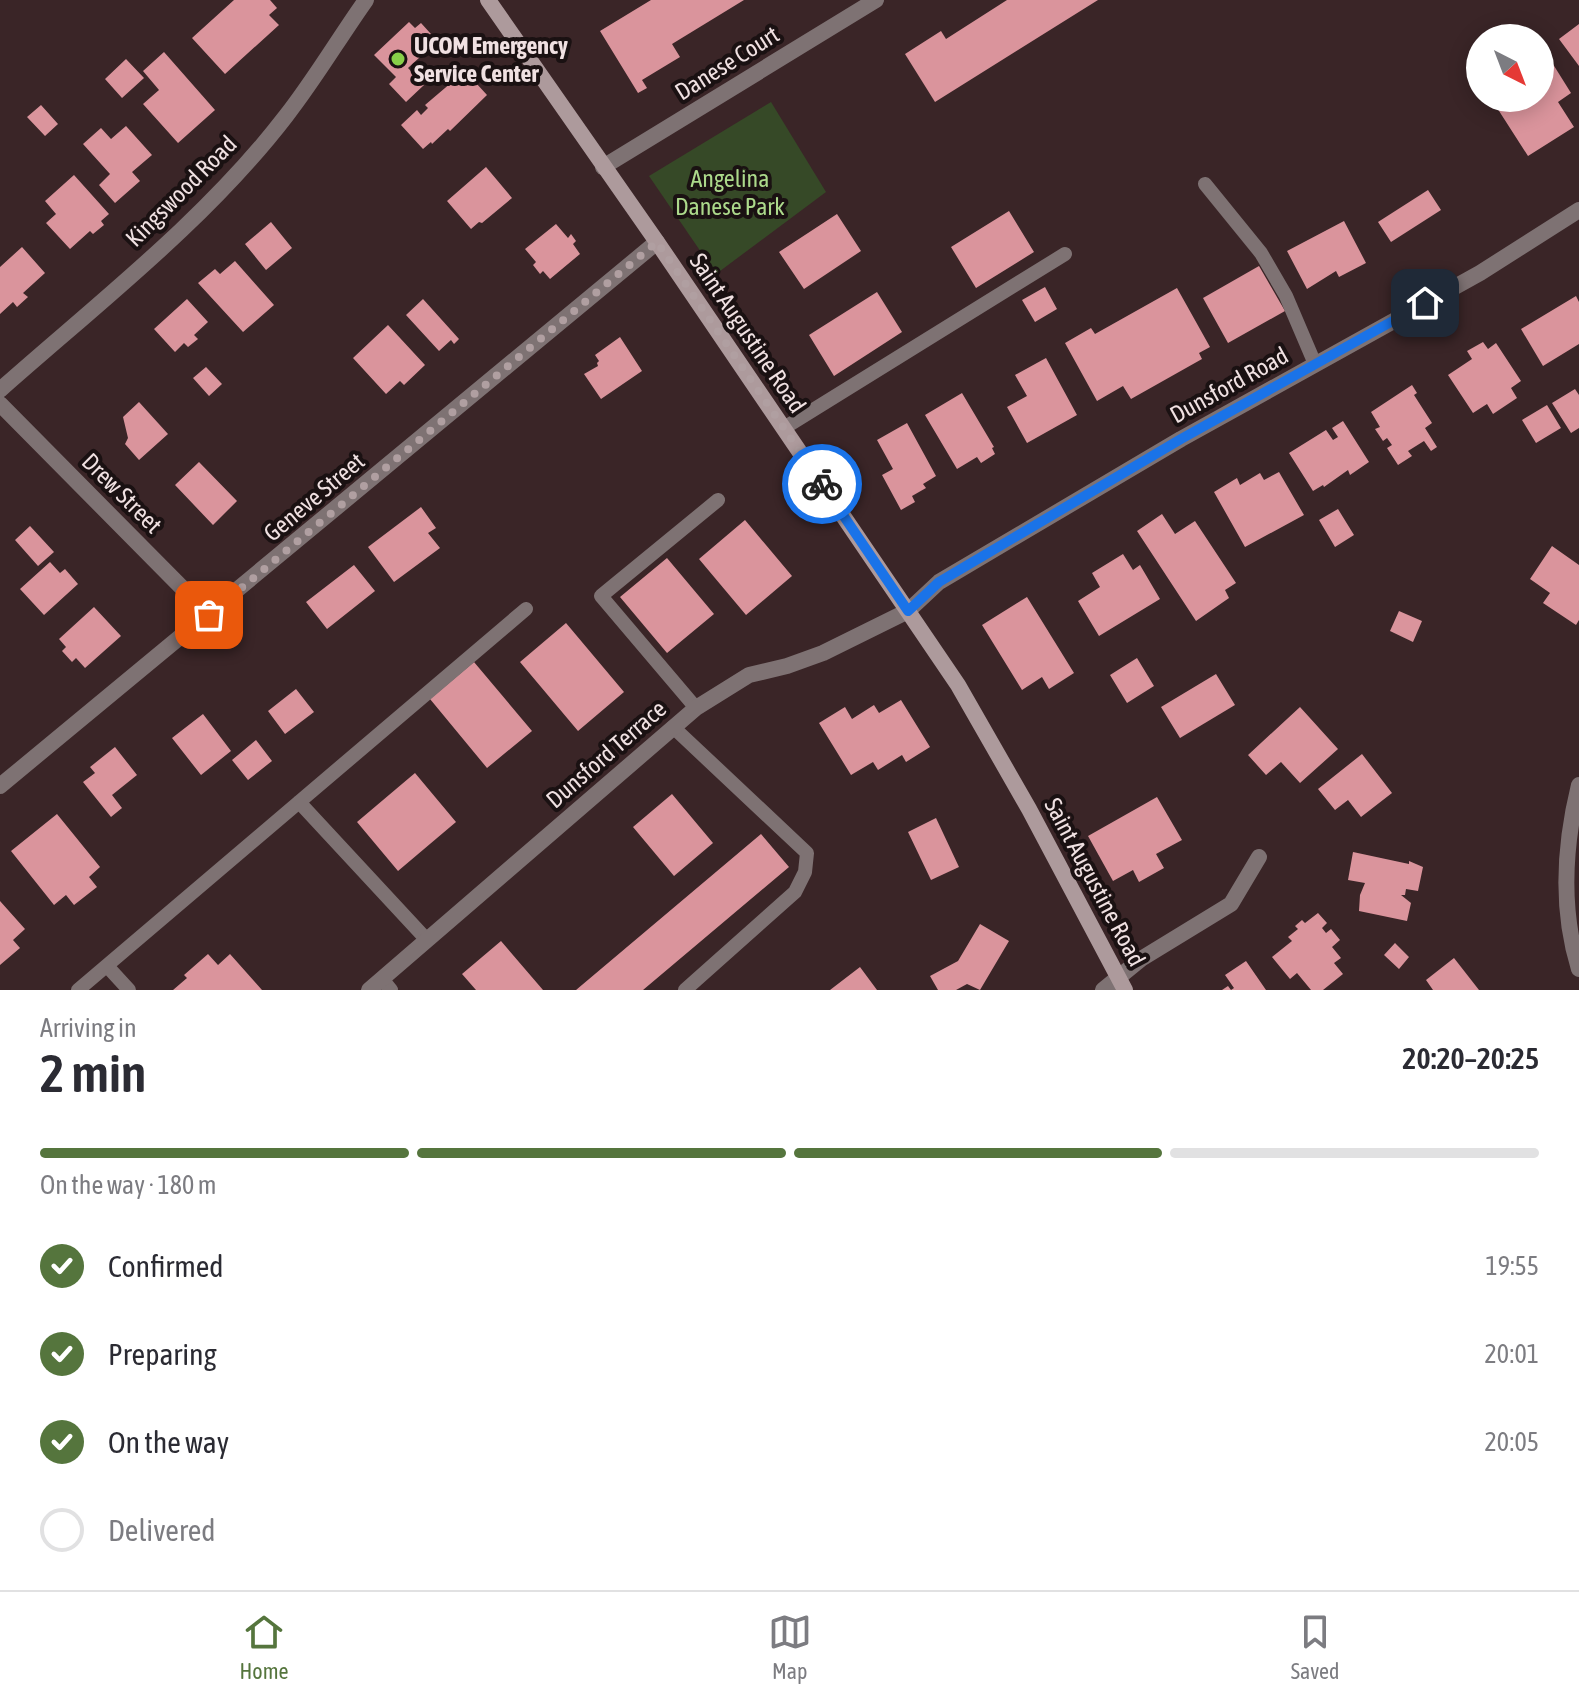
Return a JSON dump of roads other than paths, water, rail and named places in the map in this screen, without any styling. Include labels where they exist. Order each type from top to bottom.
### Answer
[{"type":"main road","name":"Saint Augustine Road","points":[[488,0],[657,242],[958,685],[1029,809],[1122,984]]},
{"type":"street","name":"Kingswood Road","points":[[0,390],[219,192],[286,116],[366,0]]},
{"type":"street","name":"Danese Court","points":[[603,167],[876,0]]},
{"type":"street","name":"Dunsford Road","points":[[908,611],[939,582],[1181,439],[1480,273],[1579,210]]},
{"type":"street","name":"Geneve Street","points":[[0,786],[657,242]]},
{"type":"street","name":"Drew Street","points":[[0,404],[209,615]]},
{"type":"street","name":"Dunsford Terrace","points":[[381,986],[427,940],[696,708],[749,675],[823,653],[908,611]]},
{"type":"street","points":[[1579,785],[1570,824],[1566,885],[1570,941],[1579,969]]},
{"type":"street","points":[[1103,990],[1122,984],[1141,959],[1231,904],[1259,857]]},
{"type":"lane","points":[[1205,184],[1261,253],[1286,296],[1315,364]]},
{"type":"lane","points":[[784,428],[1065,254]]},
{"type":"lane","points":[[696,708],[601,596],[718,500]]},
{"type":"lane","points":[[78,990],[526,609]]},
{"type":"lane","points":[[673,727],[807,853],[805,872],[795,892],[685,990]]},
{"type":"lane","points":[[299,802],[427,940]]},
{"type":"lane","points":[[107,966],[129,990]]},
{"type":"place","name":"UCOM Emergency Service Center","points":[[398,59]]},
{"type":"park label","name":"Angelina Danese Park","points":[[730,192]]}]
